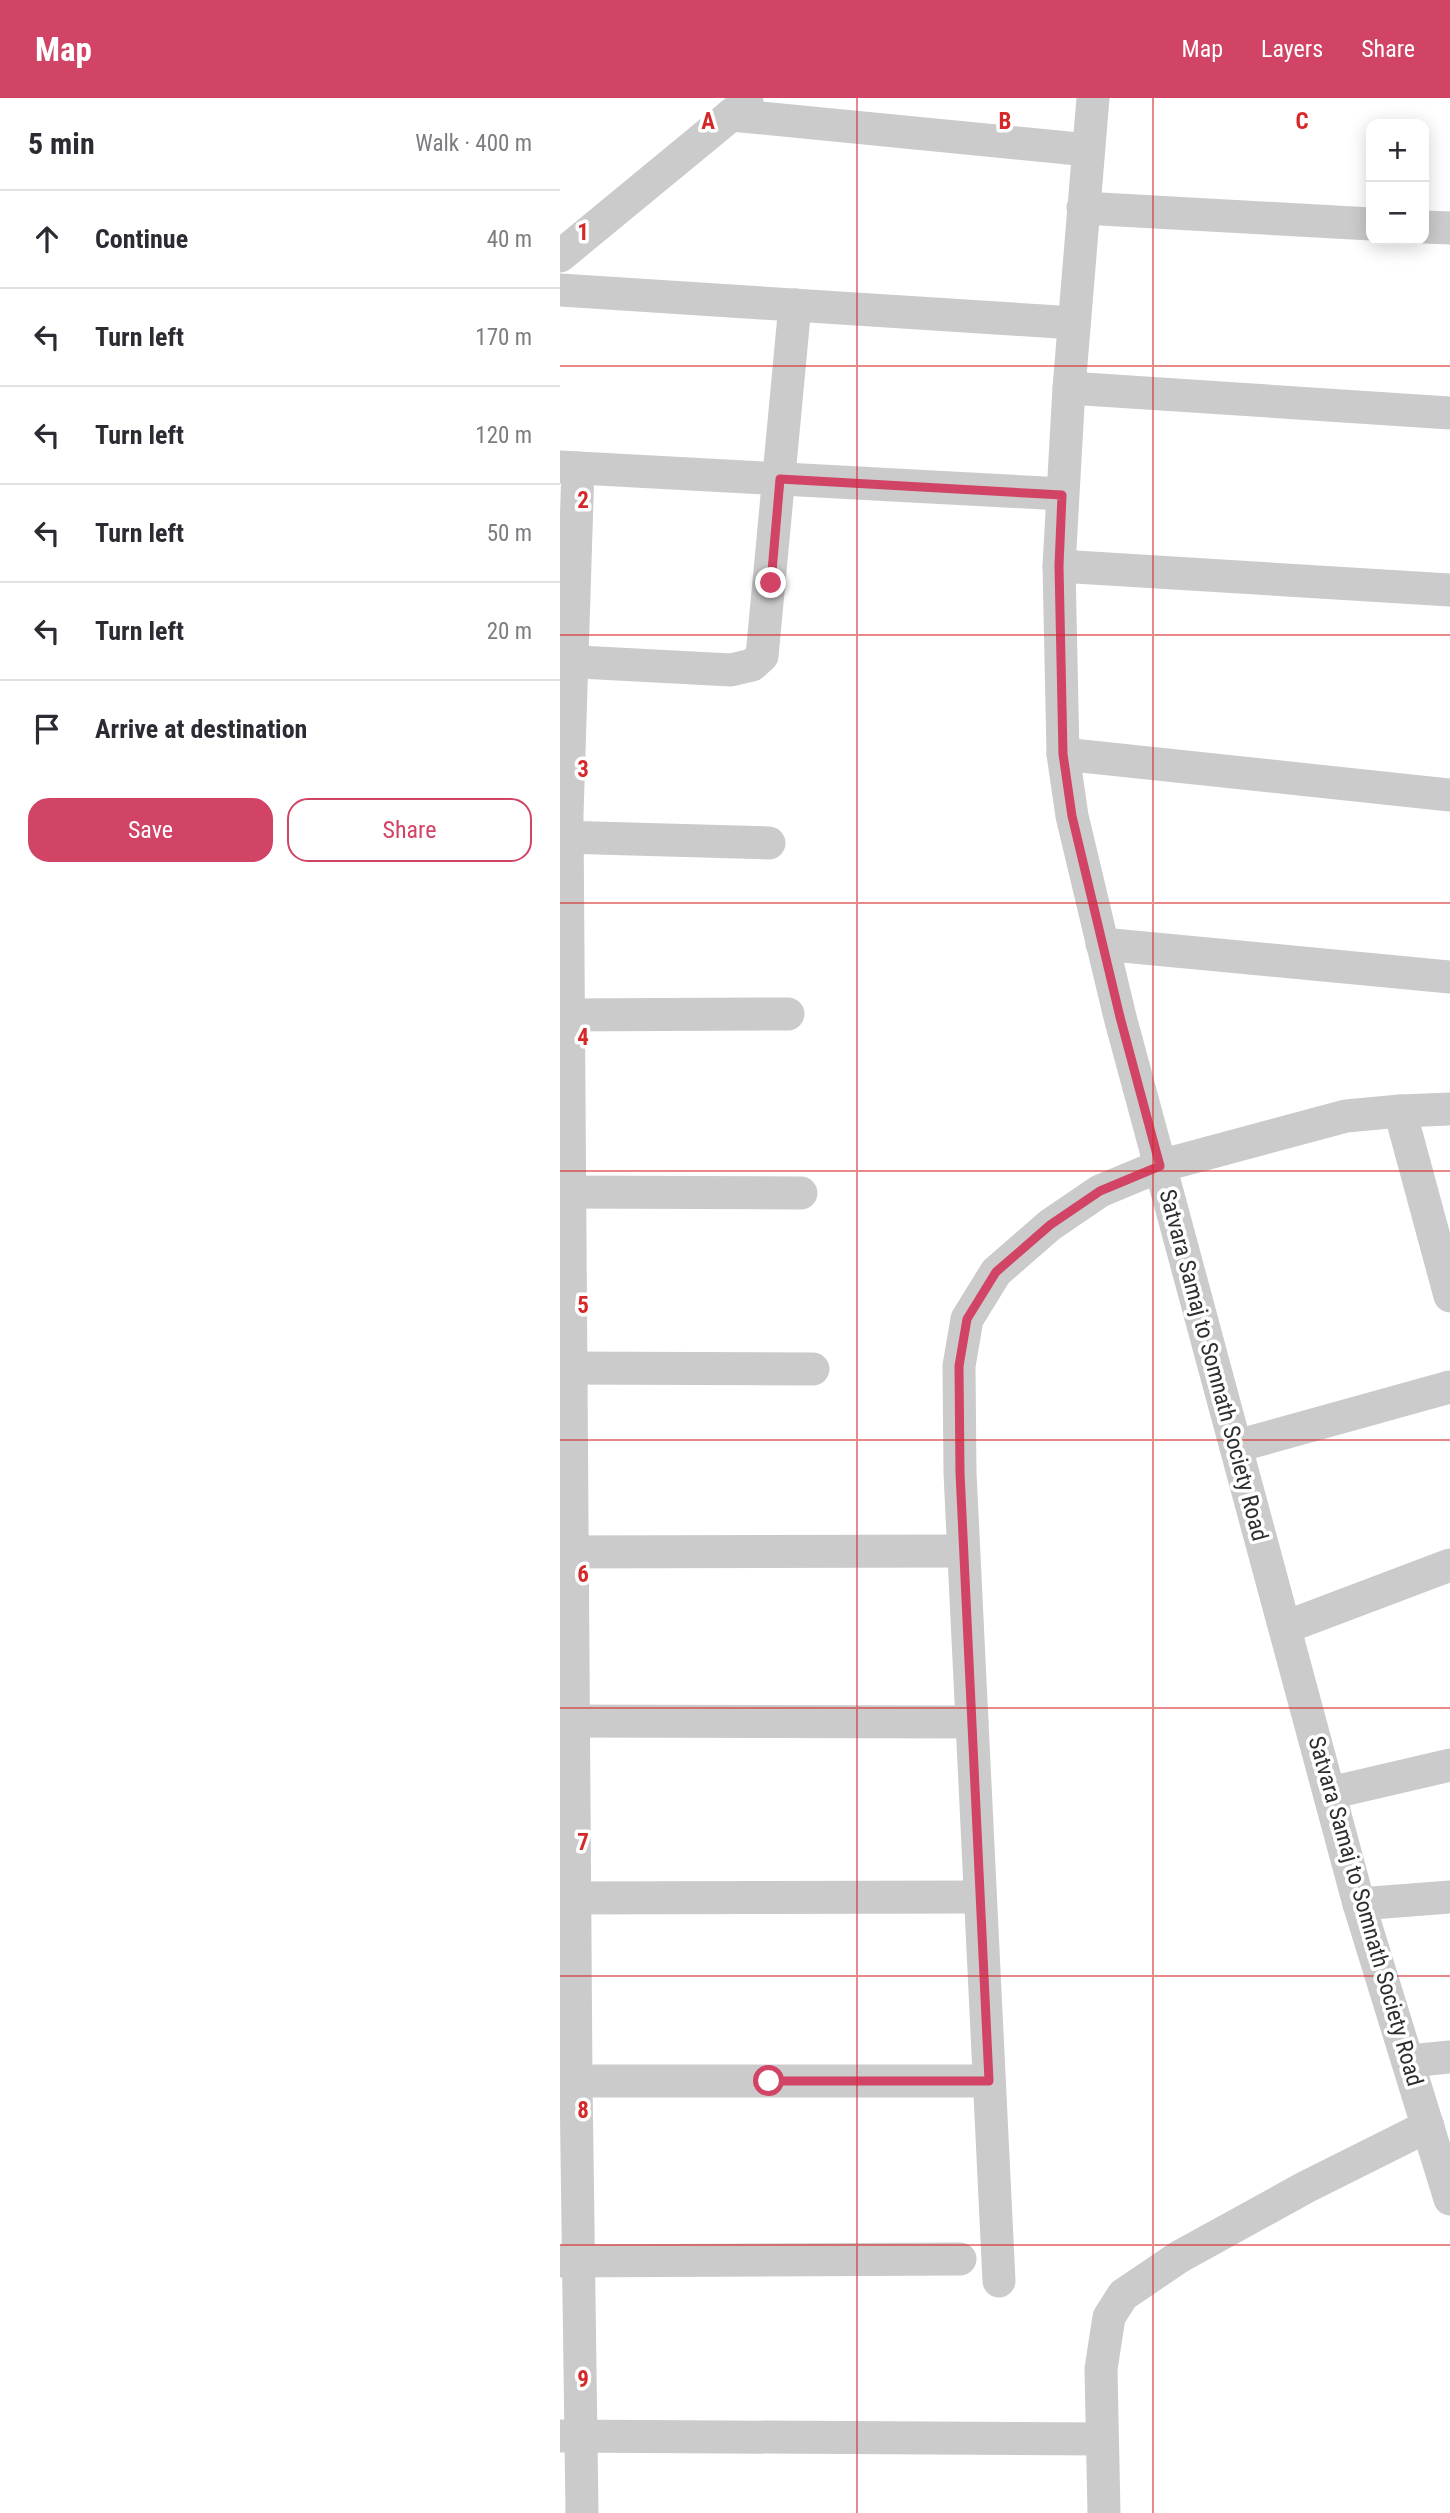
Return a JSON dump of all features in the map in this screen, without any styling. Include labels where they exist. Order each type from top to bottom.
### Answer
[{"type":"street","name":"Satvara Samaj to Somnath Society Road","points":[[1093,98],[1069,388],[1059,566],[1063,754],[1072,816],[1120,1017],[1359,1904],[1450,2199]]},
{"type":"street","points":[[560,256],[741,106],[1088,150]]},
{"type":"street","points":[[1083,208],[1366,224]]},
{"type":"street","points":[[1429,227],[1450,228]]},
{"type":"street","points":[[560,290],[1074,323]]},
{"type":"street","points":[[566,661],[731,670],[752,665],[762,656],[795,305]]},
{"type":"street","points":[[1069,388],[1450,413]]},
{"type":"street","points":[[582,2513],[570,2436],[564,1015],[569,467],[1062,495]]},
{"type":"street","points":[[1059,566],[1450,590]]},
{"type":"street","points":[[1063,754],[1450,795]]},
{"type":"street","points":[[564,837],[769,843]]},
{"type":"street","points":[[1102,943],[1450,977]]},
{"type":"street","points":[[564,1015],[788,1014]]},
{"type":"street","points":[[999,2281],[963,1550],[959,1366],[967,1319],[996,1272],[1050,1225],[1100,1191],[1160,1166],[1346,1116],[1450,1110]]},
{"type":"street","points":[[1400,1111],[1450,1296]]},
{"type":"street","points":[[565,1192],[801,1193]]},
{"type":"street","points":[[566,1368],[813,1369]]},
{"type":"street","points":[[1237,1446],[1450,1387]]},
{"type":"street","points":[[566,1552],[963,1550]]},
{"type":"street","points":[[1286,1627],[1450,1565]]},
{"type":"street","points":[[567,1721],[972,1721]]},
{"type":"street","points":[[1330,1793],[1450,1765]]},
{"type":"street","points":[[567,1898],[980,1897]]},
{"type":"street","points":[[1359,1904],[1450,1897]]},
{"type":"street","points":[[1409,2061],[1450,2057]]},
{"type":"street","points":[[568,2081],[989,2081]]},
{"type":"street","points":[[1104,2513],[1101,2369],[1109,2317],[1123,2295],[1179,2257],[1306,2187],[1428,2126]]},
{"type":"street","points":[[569,2262],[960,2259]]},
{"type":"street","points":[[570,2436],[1102,2439]]},
{"type":"route","points":[[769,2081],[989,2081],[960,1473],[959,1366],[967,1319],[996,1272],[1050,1225],[1100,1191],[1160,1166],[1120,1017],[1072,816],[1063,754],[1059,566],[1062,495],[780,479],[771,583]]}]
